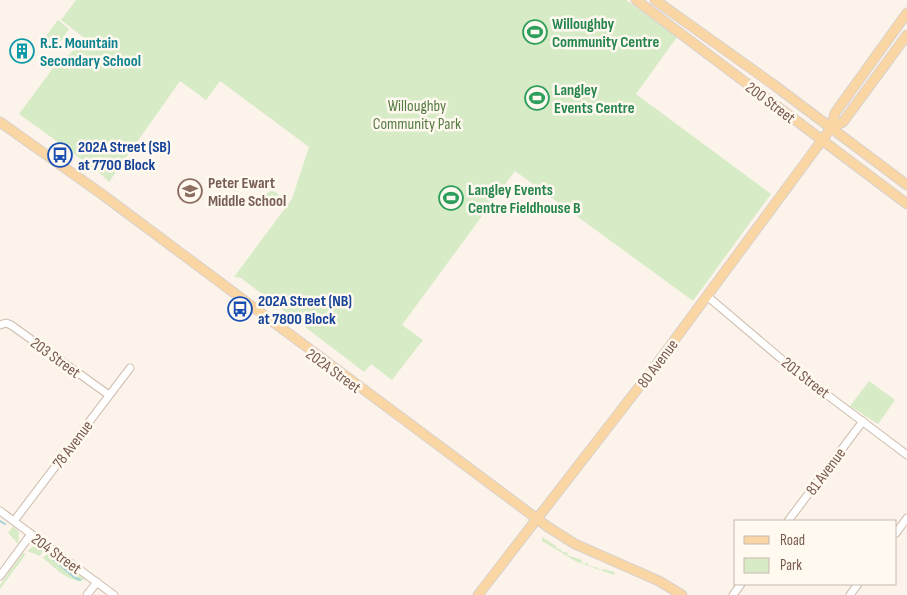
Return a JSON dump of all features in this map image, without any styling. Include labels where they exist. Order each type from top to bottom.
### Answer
[{"type":"main road","name":"200 Street","points":[[636,0],[907,204]]},
{"type":"main road","name":"200 Street","points":[[655,0],[907,185]]},
{"type":"main road","name":"80 Avenue","points":[[831,128],[835,113],[907,13]]},
{"type":"main road","name":"80 Avenue","points":[[478,595],[535,519],[630,399],[822,139],[831,128],[843,122],[907,35]]},
{"type":"main road","name":"202A Street","points":[[0,122],[103,195],[535,519],[575,544],[601,557],[659,580],[682,595]]},
{"type":"street","name":"201 Street","points":[[707,296],[798,373],[907,455]]},
{"type":"street","name":"203 Street","points":[[1,324],[11,325],[109,395]]},
{"type":"street","name":"78 Avenue","points":[[14,521],[130,368]]},
{"type":"street","name":"81 Avenue","points":[[789,520],[863,421]]},
{"type":"street","name":"204 Street","points":[[0,511],[114,595]]},
{"type":"street","points":[[897,532],[907,518]]},
{"type":"street","points":[[0,576],[32,534]]},
{"type":"street","points":[[87,595],[97,582]]},
{"type":"green space","name":"Willoughby Community Park","points":[[76,0],[626,0],[677,37],[636,94],[771,194],[693,301],[515,171],[402,325],[423,340],[392,380],[371,364],[364,372],[241,278],[234,277],[292,199],[309,147],[220,81],[206,100],[180,81],[109,182],[99,172],[19,114],[59,60],[70,54],[83,37],[61,20]]},
{"type":"green space","points":[[58,20],[69,29],[58,45],[46,36]]},
{"type":"green space","points":[[272,191],[277,193],[279,198],[277,203],[272,205],[267,203],[265,198],[267,193]]},
{"type":"green space","points":[[869,381],[895,400],[878,424],[850,406]]},
{"type":"green space","points":[[13,526],[19,532],[18,544],[8,533]]},
{"type":"green space","points":[[542,537],[556,546],[557,549],[561,549],[561,551],[568,553],[567,555],[582,560],[581,563],[585,564],[586,562],[589,566],[577,562],[542,541]]},
{"type":"green space","points":[[35,545],[45,548],[40,556],[27,551]]},
{"type":"green space","points":[[49,551],[86,579],[81,581],[75,580],[58,570],[43,558]]},
{"type":"green space","points":[[23,553],[26,554],[0,589],[0,585]]},
{"type":"green space","points":[[603,569],[615,572],[614,575],[602,571]]},
{"type":"waterway","points":[[0,521],[5,524]]},
{"type":"waterway","points":[[53,559],[80,580]]},
{"type":"place","name":"Willoughby Community Centre","points":[[535,32]]},
{"type":"place","name":"R.E. Mountain Secondary School","points":[[22,51]]},
{"type":"place","name":"Langley Events Centre","points":[[537,98]]},
{"type":"place","name":"202A Street (SB) at 7700 Block","points":[[60,155]]},
{"type":"place","name":"Peter Ewart Middle School","points":[[190,191]]},
{"type":"place","name":"Langley Events Centre Fieldhouse B","points":[[451,198]]},
{"type":"place","name":"202A Street (NB) at 7800 Block","points":[[240,309]]}]
